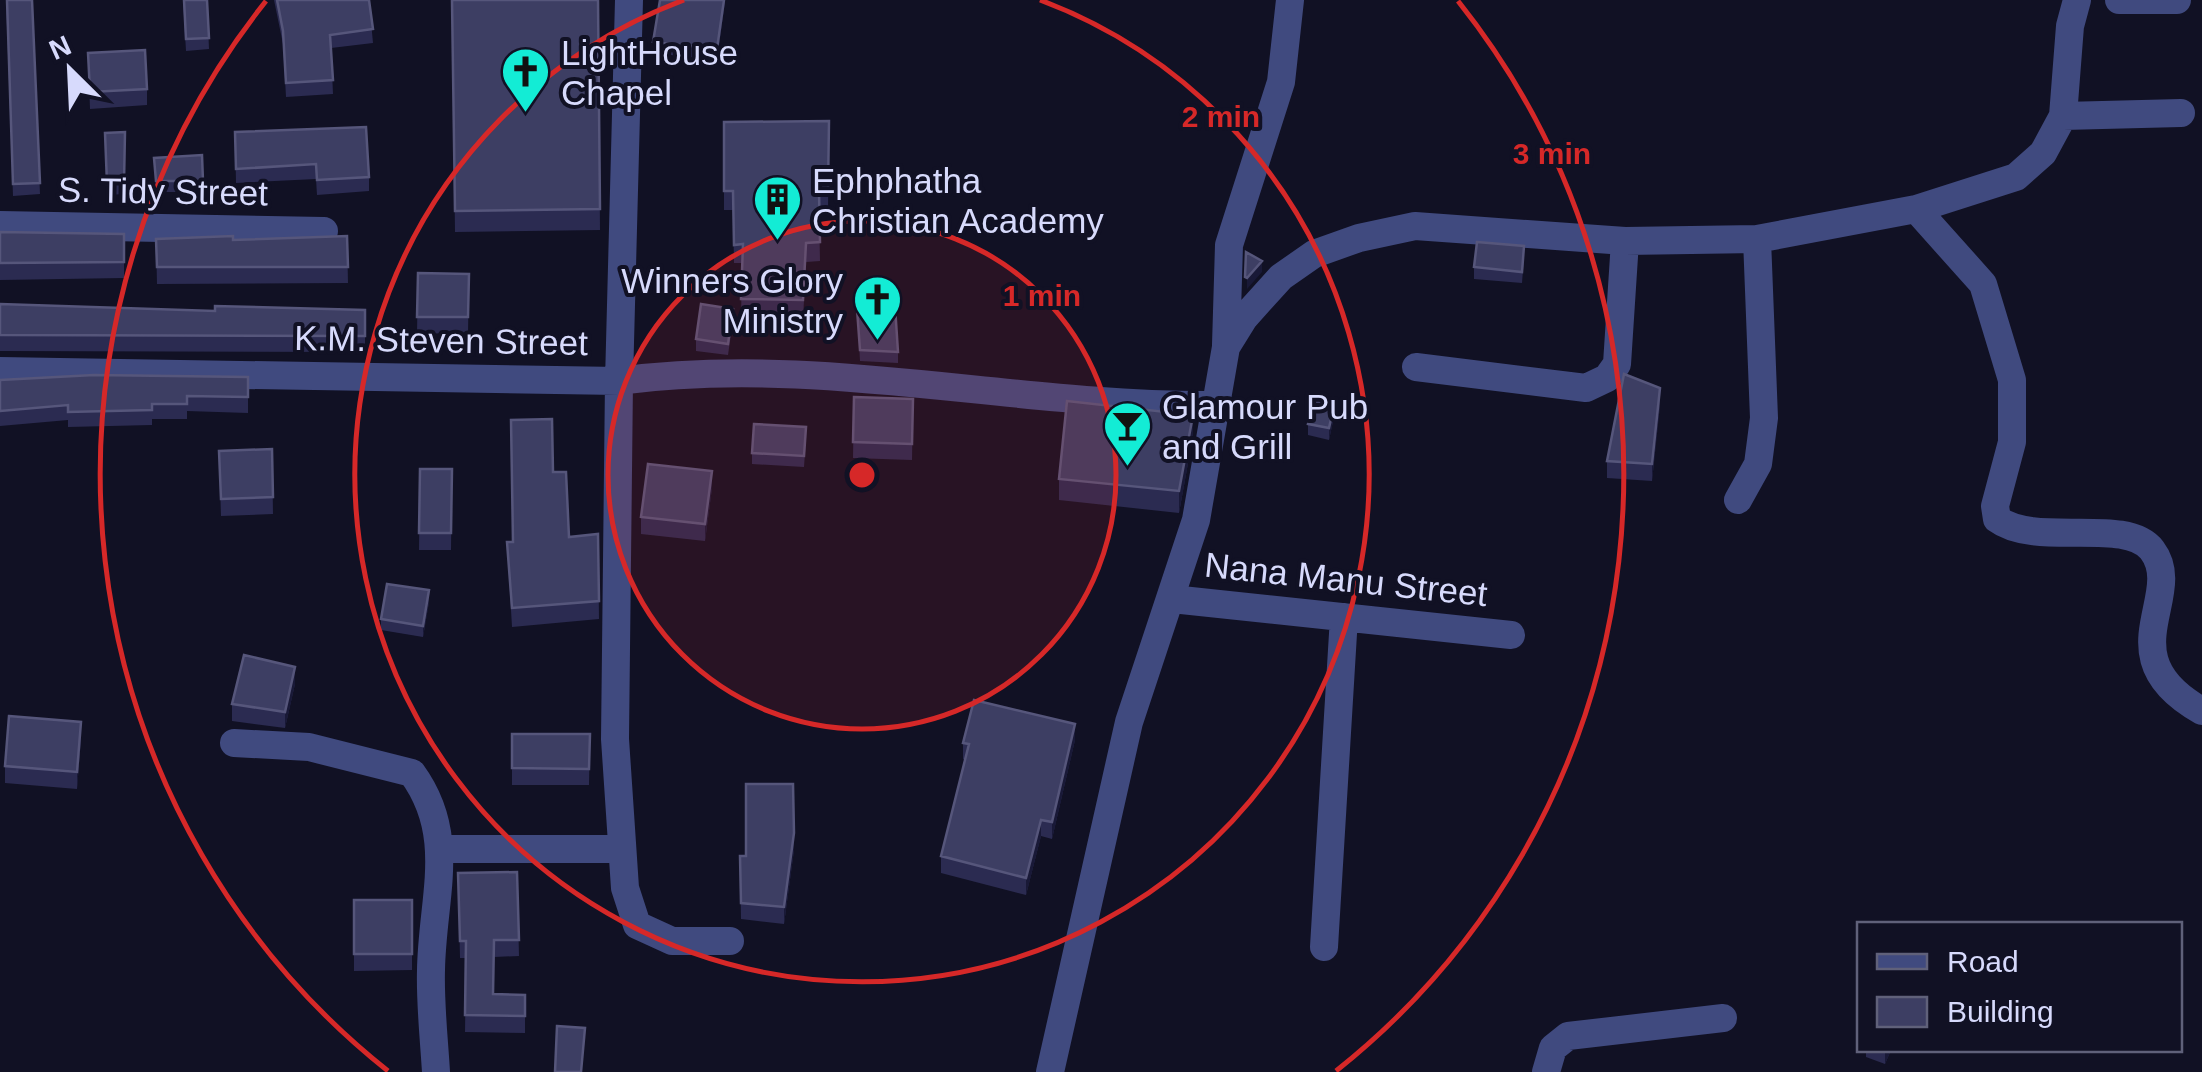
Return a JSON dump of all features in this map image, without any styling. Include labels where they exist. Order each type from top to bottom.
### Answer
[{"type":"street","name":"K.M. Steven Street","points":[[0,371],[619,380],[629,0]]},
{"type":"street","points":[[1050,1072],[1129,722],[1196,520],[1226,347],[1229,245],[1281,82],[1290,0]]},
{"type":"street","points":[[1226,347],[1244,318],[1281,278],[1314,254],[1359,238],[1415,226],[1625,242],[1757,239],[1916,209],[2016,178],[2043,153],[2063,116],[2070,26],[2077,0]]},
{"type":"street","points":[[2119,0],[2177,0]]},
{"type":"street","points":[[2063,116],[2181,114]]},
{"type":"street","points":[[1916,209],[1983,284],[2012,380],[2012,442],[1995,506],[1998,519],[2007,526],[2038,533],[2124,535],[2151,548],[2158,563],[2154,662],[2162,680],[2202,711]]},
{"type":"street","name":"S. Tidy Street","points":[[0,226],[324,231]]},
{"type":"street","points":[[1738,500],[1758,464],[1764,418],[1757,239]]},
{"type":"street","points":[[1416,366],[1586,388],[1607,378],[1617,364],[1625,242]]},
{"type":"street","points":[[730,941],[672,942],[636,925],[625,888],[615,739],[619,380],[692,371],[877,380],[1130,406],[1215,405]]},
{"type":"street","name":"Nana Manu Street","points":[[1172,599],[1511,635]]},
{"type":"street","points":[[1324,947],[1344,617]]},
{"type":"street","points":[[234,742],[310,747],[412,773],[432,800],[441,849],[431,970],[436,1072]]},
{"type":"street","points":[[441,849],[620,849]]},
{"type":"street","points":[[1546,1072],[1553,1048],[1568,1036],[1723,1018]]},
{"type":"building","points":[[7,0],[32,0],[40,183],[13,184]]},
{"type":"building","points":[[184,0],[207,0],[209,38],[186,39]]},
{"type":"building","points":[[277,0],[369,0],[373,29],[330,35],[333,80],[286,83]]},
{"type":"building","name":"LightHouse Chapel","points":[[452,0],[598,0],[600,209],[455,211]]},
{"type":"building","points":[[660,0],[724,0],[717,49],[653,42]]},
{"type":"building","points":[[145,50],[147,89],[90,92],[88,53]]},
{"type":"building","points":[[829,121],[828,191],[819,191],[820,242],[806,243],[803,300],[741,299],[743,244],[734,245],[733,191],[724,191],[724,122]]},
{"type":"building","points":[[366,127],[369,177],[317,180],[316,164],[236,169],[235,132]]},
{"type":"building","points":[[125,132],[124,183],[107,184],[105,133]]},
{"type":"building","points":[[202,155],[203,181],[156,181],[154,158]]},
{"type":"building","points":[[0,232],[124,234],[124,262],[0,263]]},
{"type":"building","points":[[233,236],[233,240],[347,236],[348,267],[157,267],[156,239]]},
{"type":"building","points":[[1477,242],[1524,246],[1522,272],[1474,267]]},
{"type":"building","points":[[1246,252],[1262,261],[1247,278],[1245,277]]},
{"type":"building","points":[[418,273],[469,274],[468,317],[417,317]]},
{"type":"building","points":[[0,304],[215,311],[215,306],[365,310],[365,336],[0,335]]},
{"type":"building","points":[[701,304],[733,309],[728,344],[696,339]]},
{"type":"building","name":"Winners Glory Ministry","points":[[895,306],[898,352],[860,350],[857,309]]},
{"type":"building","points":[[1624,374],[1660,388],[1652,464],[1607,461]]},
{"type":"building","points":[[94,375],[248,377],[248,397],[187,396],[187,404],[152,404],[152,410],[68,412],[68,405],[0,411],[0,380]]},
{"type":"building","points":[[1315,396],[1335,401],[1329,428],[1308,424]]},
{"type":"building","points":[[854,397],[913,399],[912,444],[853,442]]},
{"type":"building","name":"Glamour Pub and Grill","points":[[1067,401],[1193,415],[1179,491],[1059,479]]},
{"type":"building","points":[[552,419],[553,472],[566,472],[569,537],[598,534],[599,601],[512,608],[507,542],[513,542],[511,420]]},
{"type":"building","points":[[754,424],[806,427],[804,456],[752,453]]},
{"type":"building","points":[[272,449],[273,497],[221,499],[219,451]]},
{"type":"building","points":[[648,464],[712,471],[705,524],[641,517]]},
{"type":"building","points":[[420,469],[452,469],[451,533],[419,533]]},
{"type":"building","points":[[387,584],[429,590],[423,626],[381,619]]},
{"type":"building","points":[[244,655],[295,667],[285,712],[232,704]]},
{"type":"building","points":[[974,700],[1075,724],[1052,822],[1041,820],[1026,878],[941,856],[969,744],[963,743]]},
{"type":"building","points":[[9,716],[81,722],[77,772],[5,766]]},
{"type":"building","points":[[512,734],[590,734],[589,769],[512,768]]},
{"type":"building","points":[[746,784],[793,784],[794,833],[784,907],[741,903],[740,856],[746,856]]},
{"type":"building","points":[[517,872],[519,940],[494,940],[493,994],[525,995],[525,1016],[465,1015],[466,941],[460,941],[458,873]]},
{"type":"building","points":[[354,900],[412,900],[412,954],[354,954]]},
{"type":"building","points":[[557,1026],[585,1028],[581,1072],[555,1072]]},
{"type":"place","name":"LightHouse Chapel","points":[[526,114]]},
{"type":"place","name":"Ephphatha Christian Academy","points":[[777,242]]},
{"type":"place","name":"Winners Glory Ministry","points":[[878,342]]},
{"type":"place","name":"Glamour Pub and Grill","points":[[1127,468]]}]
